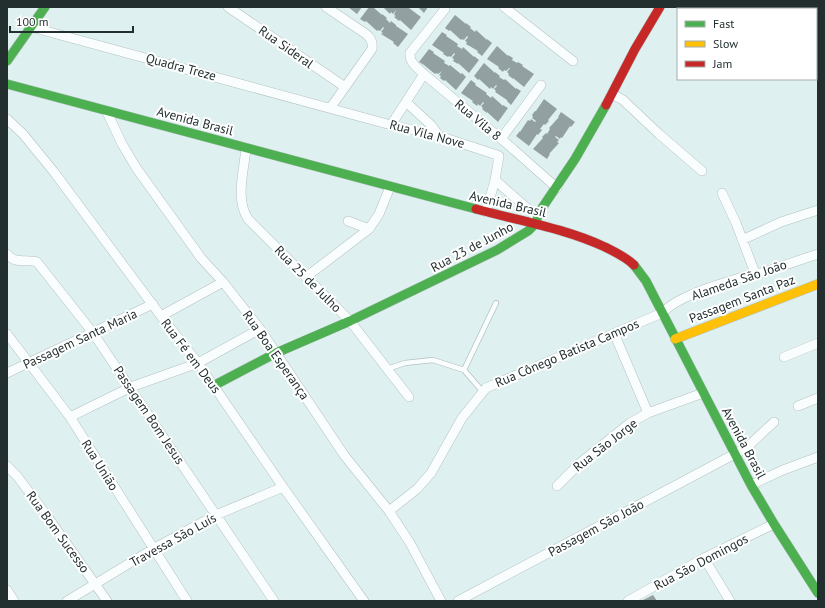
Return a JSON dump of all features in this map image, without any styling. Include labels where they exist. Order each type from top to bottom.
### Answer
[{"type":"main road","points":[[7,61],[44,7]]},
{"type":"main road","name":"Rua 23 de Junho","points":[[213,386],[276,353],[350,321],[497,250],[528,231],[575,159],[612,94],[635,49],[660,7]]},
{"type":"main road","name":"Avenida Brasil","points":[[7,84],[107,112],[486,212],[536,220],[596,242],[631,262],[646,281],[734,455],[774,524],[818,593]]},
{"type":"main road","name":"Passagem Santa Paz","points":[[675,338],[818,284]]},
{"type":"street","points":[[221,7],[230,8]]},
{"type":"street","points":[[326,7],[366,34],[372,43],[372,49],[331,107]]},
{"type":"street","points":[[504,7],[574,61]]},
{"type":"street","name":"Rua Sideral","points":[[230,8],[345,87]]},
{"type":"street","name":"Rua Vila 8","points":[[444,9],[410,53],[411,62],[557,188]]},
{"type":"street","name":"Quadra Treze","points":[[31,27],[331,107]]},
{"type":"street","points":[[391,125],[424,74]]},
{"type":"street","points":[[486,212],[495,180],[499,156],[504,142],[541,85]]},
{"type":"street","points":[[612,94],[624,100],[659,134],[702,170]]},
{"type":"street","points":[[406,102],[431,125],[439,136]]},
{"type":"street","name":"Rua Vila Nove","points":[[331,107],[391,125],[439,136],[499,156]]},
{"type":"street","name":"Rua Boa Esperança","points":[[107,112],[122,144],[201,258],[223,282],[260,329],[344,455],[389,511],[410,543],[441,601]]},
{"type":"street","name":"Rua Fé em Deus","points":[[7,119],[23,134],[54,172],[161,316],[198,363],[283,487],[364,601]]},
{"type":"street","name":"Rua 25 de Julho","points":[[246,148],[242,193],[245,214],[248,219],[350,321],[387,369],[398,390],[410,397]]},
{"type":"street","points":[[495,180],[536,220]]},
{"type":"street","points":[[306,277],[369,229],[379,214],[390,187]]},
{"type":"street","points":[[722,193],[736,223],[755,273]]},
{"type":"street","points":[[742,240],[781,222],[818,210]]},
{"type":"street","points":[[348,221],[369,229]]},
{"type":"street","name":"Passagem Bom Jesus","points":[[7,254],[10,259],[30,260],[37,262],[93,333],[131,387],[274,601]]},
{"type":"street","name":"Alameda São João","points":[[662,313],[666,308],[710,288],[818,254]]},
{"type":"street","points":[[161,316],[223,282]]},
{"type":"street","name":"Passagem Santa Maria","points":[[7,373],[153,304]]},
{"type":"street","name":"Rua Cônego Batista Campos","points":[[389,511],[417,489],[431,474],[462,418],[486,388],[662,313]]},
{"type":"street","points":[[70,417],[131,387],[198,363],[260,329]]},
{"type":"street","points":[[614,333],[648,413]]},
{"type":"street","name":"Rua União","points":[[7,334],[70,417],[187,601]]},
{"type":"street","points":[[784,357],[818,343]]},
{"type":"street","name":"Rua São Jorge","points":[[556,486],[617,432],[630,423],[648,413],[702,393]]},
{"type":"street","points":[[798,406],[818,398]]},
{"type":"street","name":"Passagem São João","points":[[458,601],[734,455],[746,448],[774,422]]},
{"type":"street","points":[[751,485],[783,470],[818,457]]},
{"type":"street","name":"Rua Bom Sucesso","points":[[7,466],[17,476],[45,513],[107,601]]},
{"type":"street","name":"Travessa São Luís","points":[[67,601],[153,549],[216,515],[283,487]]},
{"type":"street","name":"Rua São Domingos","points":[[628,601],[704,558],[774,524]]},
{"type":"street","points":[[704,558],[730,601]]},
{"type":"street","points":[[7,590],[14,601]]},
{"type":"lane","points":[[464,370],[496,303]]},
{"type":"lane","points":[[387,369],[405,363],[433,360],[464,370],[483,392]]},
{"type":"building","points":[[348,7],[362,7],[357,14]]},
{"type":"building","points":[[369,7],[373,7],[387,18],[386,19],[390,23],[391,21],[408,34],[398,47],[393,43],[394,42],[381,34],[383,33],[381,32],[384,28],[383,27],[380,31],[377,31],[366,21],[365,22],[360,19]]},
{"type":"building","points":[[383,7],[408,7],[421,17],[411,30],[400,20],[399,21],[394,17],[396,16],[394,15],[396,10],[393,14],[391,12],[390,14]]},
{"type":"building","points":[[418,7],[428,7],[424,13]]},
{"type":"building","points":[[455,15],[471,27],[470,28],[475,32],[476,30],[492,43],[482,56],[477,52],[478,51],[466,44],[467,42],[465,41],[468,37],[467,36],[464,40],[461,40],[450,30],[449,31],[445,28]]},
{"type":"building","points":[[442,32],[458,44],[457,46],[462,49],[463,47],[479,60],[469,73],[458,63],[453,61],[454,59],[452,58],[455,54],[454,53],[451,57],[448,57],[432,45]]},
{"type":"building","points":[[497,46],[508,56],[513,58],[512,60],[523,65],[522,66],[534,74],[524,87],[508,75],[509,74],[507,72],[510,68],[506,71],[504,70],[503,72],[498,68],[499,67],[487,59]]},
{"type":"building","points":[[429,49],[445,61],[444,63],[449,66],[450,65],[466,77],[456,90],[445,80],[444,81],[440,78],[441,76],[439,75],[442,71],[435,74],[419,62]]},
{"type":"building","points":[[484,63],[500,76],[499,77],[504,80],[505,79],[516,89],[521,91],[511,105],[507,100],[495,92],[496,91],[494,89],[497,86],[496,85],[493,89],[491,87],[490,89],[474,76]]},
{"type":"building","points":[[471,80],[491,98],[492,96],[503,106],[508,108],[498,122],[482,109],[483,108],[481,106],[484,103],[483,102],[480,106],[478,104],[477,106],[472,102],[473,101],[461,93]]},
{"type":"building","points":[[544,99],[557,109],[548,120],[549,121],[540,129],[542,130],[538,135],[537,134],[529,146],[516,136],[528,120],[530,121],[531,119],[535,122],[536,121],[532,118],[532,115]]},
{"type":"building","points":[[561,112],[575,122],[571,127],[570,126],[562,138],[561,137],[560,139],[556,136],[555,137],[559,140],[557,142],[559,143],[549,154],[547,159],[533,149],[543,138],[542,137],[546,133],[547,134],[550,129],[549,128],[559,117]]},
{"type":"building","points":[[653,595],[657,601],[641,601]]},
{"type":"traffic: fast","points":[[7,61],[45,7]]},
{"type":"traffic: fast","points":[[7,84],[476,209]]},
{"type":"traffic: fast","points":[[213,386],[276,353],[350,321],[497,250],[528,231],[536,223],[538,214],[575,159],[606,105]]},
{"type":"traffic: fast","points":[[634,265],[646,281],[751,485],[818,593]]},
{"type":"traffic: slow","points":[[675,339],[818,284]]},
{"type":"traffic: jam","points":[[606,105],[635,49],[660,7]]},
{"type":"traffic: jam","points":[[476,209],[542,225],[589,240],[624,257],[634,265]]}]
